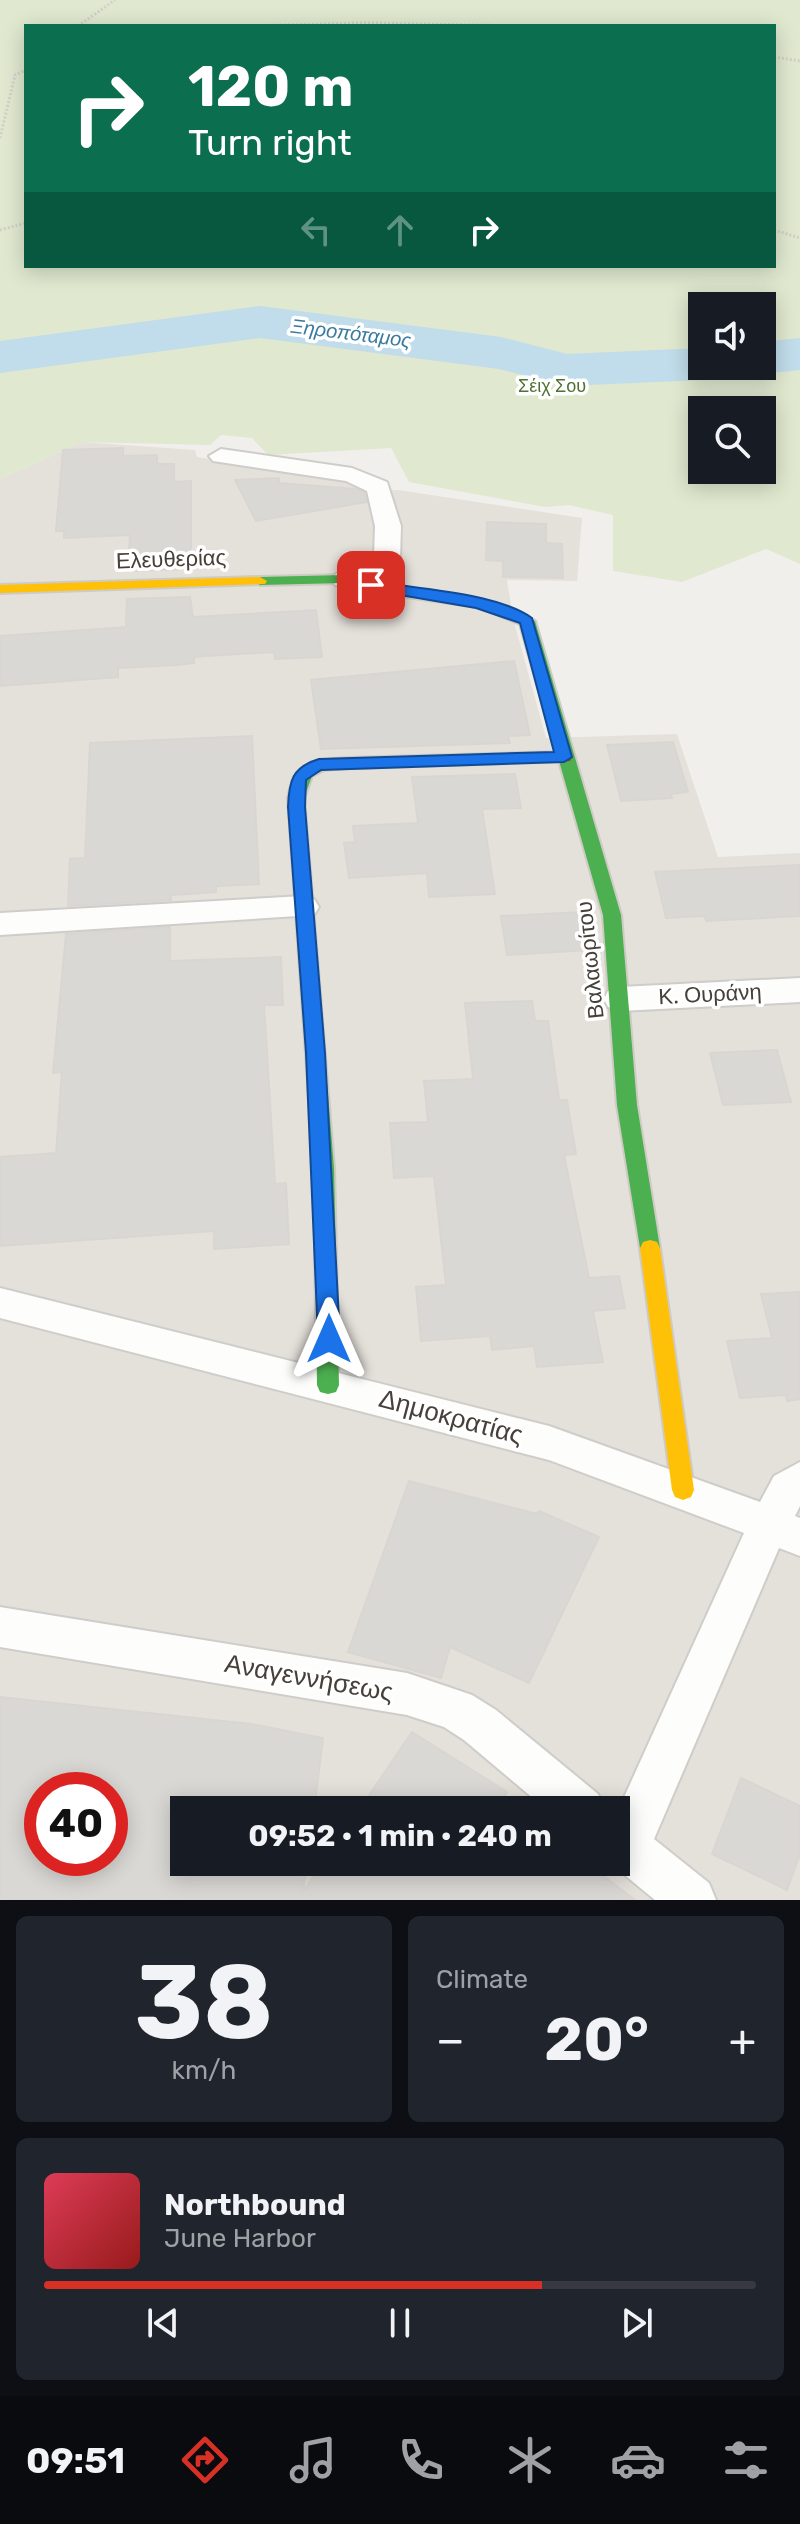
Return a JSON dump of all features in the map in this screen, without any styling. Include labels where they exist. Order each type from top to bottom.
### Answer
[{"type":"street","points":[[221,456],[352,475],[378,487],[388,526],[387,559],[371,571],[344,579]]},
{"type":"street","name":"Ελευθερίας","points":[[0,589],[344,579]]},
{"type":"street","name":"Βαλαωρίτου","points":[[344,579],[397,592],[477,603],[517,614],[527,621],[564,757],[607,891],[617,950],[627,1105],[665,1337],[683,1490]]},
{"type":"street","points":[[328,1385],[330,1316],[296,790],[299,775],[307,769],[327,764],[564,757]]},
{"type":"street","points":[[0,924],[303,907]]},
{"type":"street","name":"Κ. Ουράνη","points":[[620,999],[800,990]]},
{"type":"street","name":"Δημοκρατίας","points":[[0,1303],[549,1443],[683,1490],[784,1531]]},
{"type":"street","points":[[630,1825],[784,1531],[788,1489],[800,1480]]},
{"type":"street","name":"Αναγεννήσεως","points":[[0,1627],[407,1694],[445,1705],[480,1725],[565,1796]]},
{"type":"street","points":[[630,1849],[692,1900]]},
{"type":"path","points":[[81,24],[115,0]]},
{"type":"path","points":[[325,24],[418,24]]},
{"type":"path","points":[[776,57],[800,61]]},
{"type":"path","points":[[0,138],[15,75],[24,71]]},
{"type":"path","points":[[0,230],[24,224]]},
{"type":"path","points":[[776,231],[800,238]]},
{"type":"shaded area","points":[[82,442],[195,450],[197,457],[348,481],[369,491],[398,490],[582,518],[577,581],[507,580],[513,618],[546,738],[677,734],[718,857],[800,853],[800,1900],[0,1900],[0,479]]},
{"type":"green space","name":"Σέιχ Σου","points":[[0,0],[800,0],[800,564],[766,549],[682,582],[613,571],[613,515],[569,505],[545,507],[409,482],[391,448],[268,455],[252,438],[221,435],[210,445],[82,442],[0,479]]},
{"type":"building","points":[[123,448],[123,456],[157,455],[157,464],[174,464],[174,482],[191,481],[191,569],[128,571],[130,535],[64,538],[64,531],[56,531],[63,450]]},
{"type":"building","points":[[279,478],[279,483],[356,489],[364,493],[367,502],[256,521],[235,480]]},
{"type":"building","points":[[487,522],[546,524],[546,543],[562,544],[563,578],[503,577],[503,561],[486,560]]},
{"type":"building","points":[[190,597],[193,617],[316,610],[322,657],[275,659],[274,652],[194,657],[194,663],[118,668],[118,677],[0,686],[0,636],[126,627],[127,599]]},
{"type":"building","points":[[514,661],[530,735],[508,736],[510,743],[321,749],[311,680]]},
{"type":"building","points":[[252,736],[259,884],[216,886],[216,892],[171,895],[171,900],[68,906],[70,859],[85,858],[90,743]]},
{"type":"building","points":[[673,742],[688,792],[671,794],[672,798],[621,801],[607,745]]},
{"type":"building","points":[[515,774],[521,808],[482,809],[495,894],[429,897],[427,873],[349,878],[344,843],[355,842],[353,826],[418,823],[412,777]]},
{"type":"building","points":[[800,865],[800,916],[706,921],[705,916],[666,918],[655,872]]},
{"type":"building","points":[[582,912],[589,950],[507,955],[501,916]]},
{"type":"building","points":[[170,927],[170,961],[281,957],[283,1005],[264,1005],[275,1184],[286,1183],[289,1244],[214,1249],[214,1231],[0,1246],[0,1157],[56,1153],[62,1072],[53,1073],[66,934]]},
{"type":"building","points":[[532,1001],[535,1021],[548,1021],[559,1100],[567,1100],[576,1154],[564,1155],[589,1278],[619,1276],[625,1308],[593,1311],[603,1362],[537,1367],[534,1346],[492,1350],[490,1336],[421,1341],[416,1287],[446,1285],[434,1176],[394,1178],[390,1123],[428,1122],[424,1081],[473,1079],[465,1003]]},
{"type":"building","points":[[777,1050],[791,1102],[723,1105],[710,1053]]},
{"type":"building","points":[[800,1292],[800,1399],[787,1401],[786,1395],[740,1398],[727,1341],[772,1338],[761,1294]]},
{"type":"building","points":[[409,1481],[537,1514],[539,1511],[599,1537],[529,1683],[450,1647],[441,1678],[348,1652]]},
{"type":"building","points":[[0,1697],[251,1724],[323,1738],[316,1796],[170,1796],[170,1876],[305,1876],[303,1892],[314,1876],[603,1876],[635,1900],[0,1900]]},
{"type":"building","points":[[412,1732],[507,1792],[505,1796],[369,1796]]},
{"type":"building","points":[[741,1778],[800,1806],[800,1854],[787,1890],[712,1854]]},
{"type":"waterway","name":"Ξηροπόταμος","points":[[0,357],[260,322],[501,353],[566,370],[688,365]]},
{"type":"waterway","name":"Ξηροπόταμος","points":[[776,357],[800,354]]},
{"type":"traffic: fast","points":[[260,581],[344,579],[399,592],[482,603],[527,621],[612,915],[627,1105],[650,1248]]},
{"type":"traffic: fast","points":[[328,1385],[324,1168],[296,798],[302,779],[313,768],[349,763]]},
{"type":"traffic: slow","points":[[0,589],[260,581]]},
{"type":"traffic: slow","points":[[650,1248],[683,1490]]},
{"type":"traffic: jam","points":[[349,763],[564,757]]},
{"type":"route","points":[[329,1339],[315,1053],[296,807],[299,775],[319,764],[564,757],[533,632],[527,621],[517,614],[477,603],[397,592],[371,585]]}]
